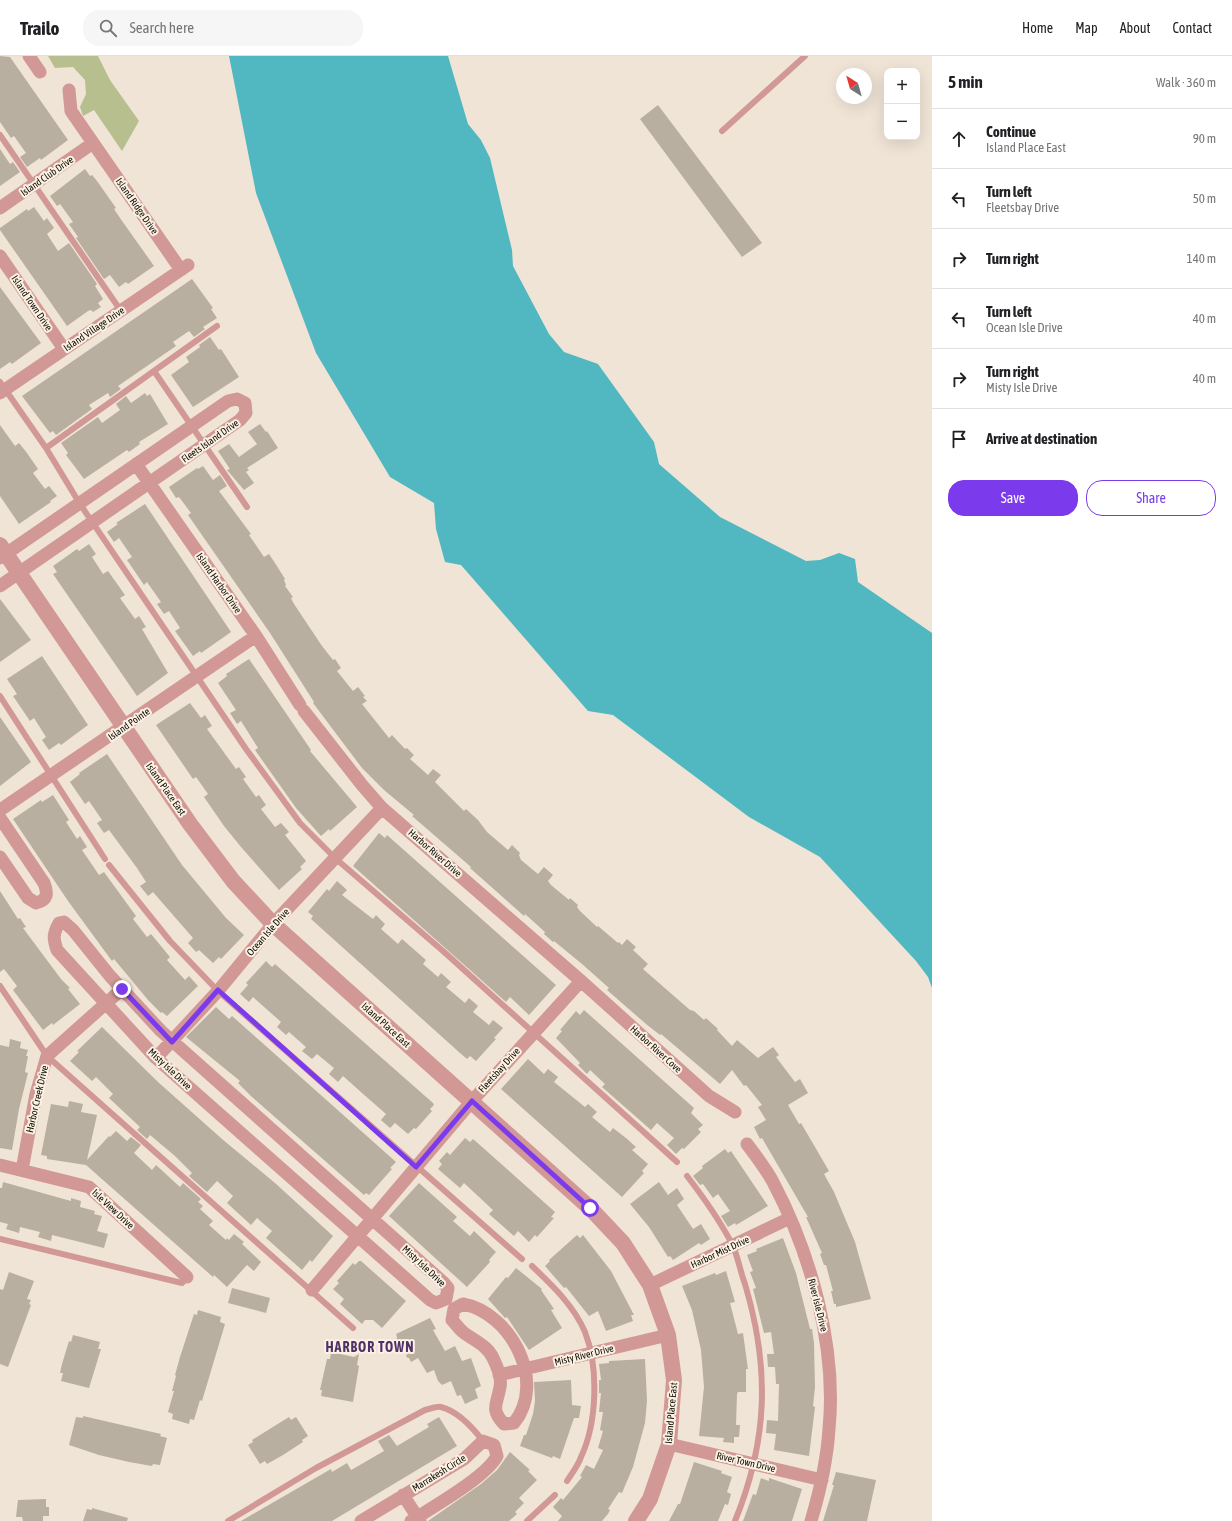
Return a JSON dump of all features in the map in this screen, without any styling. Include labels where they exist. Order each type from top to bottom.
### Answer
[{"type":"street","points":[[29,56],[40,72]]},
{"type":"street","name":"Island Ridge Drive","points":[[69,90],[71,111],[185,267]]},
{"type":"street","name":"Island Club Drive","points":[[0,208],[93,143]]},
{"type":"street","name":"Island Town Drive","points":[[0,256],[64,349]]},
{"type":"street","name":"Island Village Drive","points":[[2,388],[64,349],[185,267]]},
{"type":"street","name":"Fleets Island Drive","points":[[0,586],[240,420],[246,413],[244,403],[237,399],[228,401],[80,504],[2,552]]},
{"type":"street","name":"Island Harbor Drive","points":[[136,464],[256,636],[302,708]]},
{"type":"street","name":"Island Place East","points":[[2,552],[19,573],[123,728],[212,855],[233,881],[273,924],[472,1101],[595,1213],[624,1243],[650,1285],[668,1335],[674,1380],[669,1444],[650,1499],[636,1521]]},
{"type":"street","name":"Island Pointe","points":[[0,810],[123,728],[256,636]]},
{"type":"street","name":"Harbor River Drive","points":[[302,708],[362,785],[382,808],[581,981]]},
{"type":"street","name":"Ocean Isle Drive","points":[[156,1058],[218,990],[273,924],[382,808]]},
{"type":"street","points":[[0,818],[44,883],[48,891],[47,896],[42,901],[36,903],[28,898],[0,857]]},
{"type":"street","name":"Misty Isle Drive","points":[[64,922],[73,930],[122,989],[172,1042],[443,1282],[448,1288],[446,1299],[436,1303],[430,1300],[156,1058],[57,950],[53,939],[59,923],[64,922]]},
{"type":"street","name":"Fleetsbay Drive","points":[[312,1290],[472,1101],[533,1032],[581,981]]},
{"type":"street","name":"Harbor River Cove","points":[[581,981],[709,1096],[735,1112]]},
{"type":"street","name":"Harbor Creek Drive","points":[[22,1170],[36,1094],[47,1056],[122,989]]},
{"type":"street","name":"River Isle Drive","points":[[747,1144],[772,1180],[790,1218],[817,1293],[826,1336],[830,1428],[822,1480],[812,1521]]},
{"type":"street","name":"Isle View Drive","points":[[0,1165],[89,1187],[187,1277]]},
{"type":"street","name":"Harbor Mist Drive","points":[[650,1285],[790,1218]]},
{"type":"street","points":[[463,1304],[474,1306],[494,1320],[507,1333],[519,1351],[526,1369],[528,1388],[526,1401],[514,1423],[504,1424],[496,1416],[495,1404],[500,1386],[499,1375],[492,1356],[480,1343],[463,1332],[452,1320],[454,1309],[463,1304]]},
{"type":"street","name":"Misty River Drive","points":[[499,1375],[668,1335]]},
{"type":"street","points":[[403,1495],[416,1520],[493,1464],[497,1456],[496,1448],[490,1442],[483,1441]]},
{"type":"street","name":"Marrakesh Circle","points":[[361,1521],[464,1459],[483,1441]]},
{"type":"street","name":"River Town Drive","points":[[669,1444],[822,1480]]},
{"type":"lane","points":[[722,130],[805,56]]},
{"type":"lane","points":[[0,135],[121,311]]},
{"type":"lane","points":[[46,448],[217,326]]},
{"type":"lane","points":[[154,371],[247,507]]},
{"type":"lane","points":[[2,388],[46,448],[80,504],[291,812],[335,858],[533,1032],[677,1162]]},
{"type":"lane","points":[[0,696],[105,859]]},
{"type":"lane","points":[[109,865],[170,941],[218,990],[416,1167],[522,1259]]},
{"type":"lane","points":[[0,986],[47,1056],[353,1328]]},
{"type":"lane","points":[[687,1176],[712,1208],[732,1246],[754,1313],[760,1351],[762,1409],[759,1441],[755,1464],[748,1489],[735,1521]]},
{"type":"lane","points":[[0,1239],[182,1283],[187,1277]]},
{"type":"lane","points":[[532,1266],[550,1282],[575,1314],[585,1332],[591,1354],[594,1386],[591,1425],[581,1458],[567,1481]]},
{"type":"lane","points":[[228,1521],[239,1518],[316,1468],[426,1410],[439,1406],[451,1411],[476,1432],[483,1441]]},
{"type":"lane","points":[[527,1521],[555,1495]]},
{"type":"green space","points":[[48,56],[98,56],[110,80],[139,121],[122,151],[94,110],[83,116],[80,107],[86,94],[85,80],[73,67],[55,68]]},
{"type":"water","points":[[229,56],[448,56],[468,124],[481,140],[490,158],[512,250],[513,266],[549,334],[564,352],[598,364],[654,442],[659,464],[720,517],[806,561],[820,560],[839,553],[855,559],[858,582],[932,633],[932,988],[928,977],[916,961],[820,857],[749,817],[613,715],[588,711],[461,565],[445,562],[436,529],[434,503],[390,477],[316,353],[256,193]]},
{"type":"building","points":[[0,56],[10,57],[68,140],[41,160],[40,158],[27,167],[20,157],[26,153],[14,136],[11,138],[0,122]]},
{"type":"building","points":[[658,105],[762,243],[742,257],[640,119]]},
{"type":"building","points":[[0,149],[10,164],[13,162],[20,172],[0,186]]},
{"type":"building","points":[[85,169],[90,176],[92,175],[97,181],[116,208],[114,209],[120,218],[154,266],[128,284],[126,282],[119,287],[110,275],[104,279],[76,238],[78,237],[69,224],[73,222],[60,204],[57,206],[50,196]]},
{"type":"building","points":[[34,207],[44,221],[47,218],[54,228],[47,234],[58,251],[69,243],[97,284],[95,286],[103,299],[98,303],[101,307],[93,312],[91,310],[88,311],[67,326],[0,230],[0,228],[27,209],[28,211]]},
{"type":"building","points":[[192,279],[213,308],[211,309],[217,318],[203,327],[205,329],[194,337],[189,331],[173,342],[176,346],[118,386],[121,389],[110,397],[108,393],[89,405],[92,409],[56,435],[53,431],[50,433],[22,396]]},
{"type":"building","points":[[0,287],[41,343],[12,364],[10,362],[0,369]]},
{"type":"building","points":[[210,337],[219,350],[221,349],[239,377],[193,407],[171,375],[189,362],[186,357],[200,347],[199,345]]},
{"type":"building","points":[[145,393],[147,396],[150,394],[168,424],[139,442],[140,444],[129,452],[127,450],[84,479],[66,455],[68,453],[61,443],[98,417],[102,423],[120,410],[116,404],[126,396],[131,403]]},
{"type":"building","points":[[260,424],[266,432],[267,431],[278,448],[247,468],[249,470],[246,472],[254,483],[244,490],[227,470],[230,469],[218,451],[229,444],[239,457],[257,444],[248,432]]},
{"type":"building","points":[[0,425],[15,446],[19,443],[27,453],[38,469],[33,473],[45,489],[49,486],[57,496],[50,501],[51,502],[19,524],[0,496]]},
{"type":"building","points":[[203,466],[213,480],[220,475],[227,486],[219,491],[251,534],[249,535],[264,557],[269,554],[285,579],[285,586],[293,597],[291,598],[294,604],[322,646],[333,660],[335,659],[341,668],[337,671],[353,691],[358,687],[365,696],[363,697],[367,701],[362,704],[389,738],[392,735],[405,749],[407,748],[414,755],[410,759],[428,775],[433,769],[441,775],[435,782],[464,811],[466,809],[478,820],[487,832],[508,850],[512,845],[520,853],[519,855],[521,860],[538,874],[544,867],[553,875],[548,881],[551,885],[569,900],[570,898],[578,905],[577,907],[580,911],[597,927],[598,926],[618,943],[619,942],[622,945],[627,939],[636,947],[633,950],[648,964],[643,969],[690,1010],[694,1011],[704,1020],[706,1018],[718,1029],[717,1030],[732,1046],[737,1040],[758,1058],[773,1047],[779,1055],[776,1057],[795,1082],[800,1079],[808,1093],[788,1105],[799,1124],[801,1123],[829,1171],[824,1174],[834,1192],[855,1242],[871,1299],[836,1307],[836,1304],[834,1304],[831,1291],[833,1291],[826,1265],[824,1265],[820,1254],[822,1253],[806,1217],[808,1217],[762,1138],[760,1139],[754,1127],[766,1120],[758,1107],[762,1105],[746,1085],[744,1086],[732,1070],[720,1084],[661,1034],[660,1035],[646,1024],[607,990],[609,988],[582,964],[554,941],[553,942],[544,934],[545,932],[525,914],[524,916],[470,868],[471,867],[412,816],[414,815],[384,790],[362,768],[313,703],[314,702],[270,633],[188,515],[191,513],[179,497],[176,498],[169,487],[197,468],[198,469]]},
{"type":"building","points":[[145,504],[231,632],[201,653],[200,651],[193,656],[175,631],[180,628],[169,611],[164,614],[157,604],[161,602],[147,582],[144,585],[127,560],[132,557],[119,538],[114,542],[107,532],[118,524],[116,523]]},
{"type":"building","points":[[89,544],[96,554],[92,557],[103,574],[108,571],[125,595],[120,598],[135,619],[139,616],[146,627],[142,629],[168,673],[137,696],[53,574],[57,572],[53,566],[77,549],[79,551]]},
{"type":"building","points":[[0,599],[31,640],[0,662]]},
{"type":"building","points":[[42,656],[88,725],[61,745],[59,743],[49,750],[42,740],[46,737],[34,718],[30,721],[13,696],[17,694],[7,679]]},
{"type":"building","points":[[249,659],[311,750],[310,751],[357,807],[330,831],[329,829],[321,836],[296,808],[255,750],[258,748],[241,721],[237,724],[230,713],[236,710],[218,683],[227,676],[226,674]]},
{"type":"building","points":[[190,703],[201,718],[205,715],[212,726],[207,729],[236,769],[239,767],[246,777],[243,779],[256,797],[259,795],[266,805],[261,809],[275,827],[281,823],[289,832],[285,835],[306,861],[300,867],[302,869],[279,890],[224,826],[204,797],[208,794],[196,777],[193,779],[156,725]]},
{"type":"building","points":[[0,717],[31,762],[0,786]]},
{"type":"building","points":[[107,754],[182,865],[226,918],[244,935],[221,959],[219,957],[213,963],[199,950],[196,952],[188,943],[193,938],[153,892],[148,896],[140,886],[146,882],[137,868],[109,830],[104,833],[97,823],[102,820],[89,801],[85,804],[70,782],[80,774],[79,773]]},
{"type":"building","points":[[53,795],[69,820],[66,822],[77,839],[80,836],[87,847],[82,850],[99,875],[104,872],[136,916],[133,919],[147,937],[151,934],[170,957],[167,960],[185,980],[189,976],[198,986],[167,1016],[162,1012],[161,1013],[148,1000],[114,959],[112,961],[68,901],[13,819],[41,800],[42,802]]},
{"type":"building","points":[[379,833],[385,838],[387,835],[556,985],[529,1015],[510,997],[506,1002],[353,866]]},
{"type":"building","points":[[337,881],[347,890],[342,895],[373,919],[376,915],[385,924],[381,929],[398,944],[402,939],[426,960],[423,964],[438,977],[441,973],[451,982],[446,987],[465,1003],[469,998],[478,1006],[473,1012],[489,1025],[493,1020],[503,1028],[494,1038],[496,1039],[476,1061],[470,1056],[467,1059],[460,1053],[311,919],[313,916],[308,912],[327,889],[329,891]]},
{"type":"building","points":[[0,891],[18,919],[20,918],[26,927],[23,928],[61,979],[70,988],[68,989],[80,1004],[53,1025],[52,1023],[43,1030],[13,990],[17,986],[4,969],[0,972]]},
{"type":"building","points":[[266,961],[272,967],[275,964],[433,1103],[434,1105],[430,1109],[432,1111],[416,1129],[414,1128],[408,1134],[395,1123],[390,1128],[381,1120],[386,1114],[343,1076],[338,1082],[329,1074],[334,1068],[317,1054],[312,1059],[302,1051],[306,1047],[289,1032],[286,1035],[277,1027],[281,1022],[253,997],[249,1002],[240,994],[248,985],[246,983]]},
{"type":"building","points":[[216,1007],[229,1019],[232,1016],[396,1162],[390,1168],[392,1169],[369,1195],[366,1193],[364,1195],[251,1096],[238,1083],[240,1081],[186,1037]]},
{"type":"building","points":[[584,1010],[694,1108],[691,1113],[703,1125],[698,1129],[701,1132],[684,1149],[682,1148],[676,1154],[667,1145],[674,1138],[657,1123],[651,1130],[602,1087],[605,1084],[590,1070],[587,1074],[578,1065],[580,1063],[556,1038],[562,1031],[560,1030],[576,1011],[580,1015]]},
{"type":"building","points":[[102,1027],[158,1082],[222,1139],[275,1183],[333,1236],[312,1262],[310,1260],[302,1270],[266,1238],[272,1231],[257,1218],[251,1225],[227,1203],[233,1196],[217,1181],[207,1192],[189,1176],[192,1173],[175,1156],[150,1135],[147,1139],[137,1130],[140,1127],[109,1098],[113,1094],[96,1077],[92,1081],[70,1061],[79,1052],[77,1051]]},
{"type":"building","points":[[10,1039],[21,1042],[20,1048],[28,1050],[25,1072],[28,1073],[19,1109],[12,1150],[0,1148],[0,1045],[9,1047]]},
{"type":"building","points":[[528,1059],[544,1074],[548,1069],[558,1077],[554,1082],[585,1107],[588,1104],[597,1112],[592,1117],[610,1132],[613,1128],[626,1138],[636,1147],[632,1150],[648,1164],[642,1171],[644,1173],[622,1197],[501,1089]]},
{"type":"building","points":[[69,1101],[83,1104],[81,1112],[97,1115],[87,1160],[109,1136],[110,1137],[116,1131],[127,1141],[131,1137],[141,1145],[134,1153],[152,1170],[156,1165],[180,1187],[183,1183],[201,1199],[198,1202],[203,1206],[200,1209],[213,1221],[209,1225],[226,1240],[227,1238],[229,1240],[234,1234],[244,1242],[242,1244],[261,1262],[254,1271],[247,1265],[227,1287],[214,1275],[213,1277],[86,1165],[47,1159],[47,1156],[41,1155],[51,1104],[68,1107]]},
{"type":"building","points":[[465,1138],[470,1142],[473,1139],[555,1212],[551,1217],[554,1218],[537,1237],[535,1235],[529,1242],[518,1231],[514,1236],[489,1214],[493,1210],[464,1183],[460,1188],[438,1169],[442,1164],[439,1161],[447,1152],[450,1155]]},
{"type":"building","points":[[725,1149],[728,1153],[731,1151],[768,1206],[736,1225],[735,1223],[728,1227],[721,1216],[730,1211],[718,1194],[713,1198],[703,1184],[700,1185],[693,1176],[703,1168],[702,1166]]},
{"type":"building","points":[[3,1182],[71,1201],[71,1198],[81,1201],[80,1207],[95,1211],[94,1214],[102,1216],[97,1231],[108,1234],[104,1248],[52,1235],[51,1241],[38,1237],[40,1232],[20,1227],[19,1233],[6,1229],[8,1224],[0,1222],[0,1188],[2,1188]]},
{"type":"building","points":[[659,1182],[668,1195],[677,1188],[684,1199],[677,1205],[693,1229],[701,1224],[710,1239],[701,1245],[699,1243],[673,1260],[670,1256],[668,1257],[649,1227],[630,1204]]},
{"type":"building","points":[[419,1183],[457,1217],[453,1221],[470,1236],[474,1231],[496,1252],[489,1260],[490,1262],[467,1287],[389,1216]]},
{"type":"building","points":[[577,1235],[580,1238],[583,1235],[611,1271],[634,1315],[631,1315],[633,1321],[606,1331],[598,1311],[589,1316],[566,1287],[564,1288],[545,1266],[550,1261],[549,1260]]},
{"type":"building","points":[[783,1238],[796,1273],[810,1329],[812,1329],[814,1343],[815,1387],[813,1406],[815,1407],[809,1456],[774,1450],[776,1434],[766,1433],[767,1420],[778,1421],[779,1384],[776,1384],[775,1367],[768,1367],[767,1354],[774,1354],[771,1332],[764,1333],[753,1289],[756,1288],[750,1272],[753,1271],[747,1255],[757,1251],[756,1249]]},
{"type":"building","points":[[361,1261],[406,1301],[382,1328],[373,1320],[365,1320],[362,1324],[340,1304],[344,1299],[333,1289],[339,1283],[337,1281],[353,1263],[355,1265]]},
{"type":"building","points":[[516,1268],[542,1289],[541,1290],[554,1309],[551,1310],[562,1328],[529,1350],[507,1317],[505,1318],[488,1299],[506,1277],[508,1278]]},
{"type":"building","points":[[726,1271],[735,1302],[730,1303],[738,1334],[743,1333],[748,1369],[746,1369],[746,1392],[738,1392],[737,1394],[736,1425],[740,1425],[739,1437],[734,1437],[734,1443],[723,1442],[724,1438],[699,1436],[704,1387],[701,1350],[692,1310],[682,1286],[715,1273],[716,1275]]},
{"type":"building","points":[[9,1272],[34,1281],[27,1299],[31,1300],[29,1304],[31,1305],[8,1367],[0,1364],[0,1289],[3,1290]]},
{"type":"building","points":[[232,1288],[270,1298],[266,1313],[228,1303]]},
{"type":"building","points":[[198,1310],[221,1317],[220,1322],[225,1324],[202,1401],[200,1400],[194,1420],[190,1419],[189,1424],[172,1419],[173,1414],[168,1412],[174,1391],[172,1391],[180,1357],[194,1314],[197,1315]]},
{"type":"building","points":[[430,1318],[436,1329],[433,1330],[445,1351],[455,1346],[462,1361],[471,1358],[481,1386],[475,1389],[478,1398],[465,1404],[461,1395],[457,1396],[451,1381],[442,1385],[438,1381],[434,1370],[427,1373],[418,1358],[411,1362],[409,1358],[406,1357],[407,1354],[401,1343],[396,1342],[396,1334]]},
{"type":"building","points":[[73,1335],[100,1342],[98,1349],[101,1349],[89,1388],[61,1381],[63,1373],[60,1373],[62,1364],[69,1341],[71,1342]]},
{"type":"building","points":[[331,1352],[354,1357],[359,1354],[357,1365],[359,1366],[353,1402],[321,1396],[322,1390],[320,1390],[327,1359],[330,1359]]},
{"type":"building","points":[[645,1359],[647,1401],[645,1423],[633,1467],[622,1493],[619,1492],[608,1509],[610,1510],[608,1514],[602,1521],[558,1521],[562,1516],[553,1507],[561,1498],[563,1500],[582,1477],[580,1476],[586,1465],[594,1469],[603,1450],[598,1448],[603,1431],[600,1430],[603,1412],[599,1412],[601,1393],[599,1393],[599,1380],[601,1380],[599,1364],[609,1363],[609,1361]]},
{"type":"building","points":[[571,1380],[572,1405],[581,1406],[579,1418],[574,1418],[560,1459],[553,1456],[552,1458],[520,1446],[524,1435],[526,1435],[533,1414],[535,1401],[534,1382]]},
{"type":"building","points":[[83,1416],[161,1434],[160,1436],[167,1438],[160,1465],[153,1464],[152,1466],[129,1462],[99,1455],[69,1445],[76,1417],[83,1418]]},
{"type":"building","points":[[289,1417],[291,1420],[296,1417],[308,1436],[302,1440],[303,1442],[283,1455],[267,1464],[265,1461],[260,1464],[248,1445],[253,1442],[252,1440]]},
{"type":"building","points":[[439,1417],[457,1446],[332,1521],[241,1521],[331,1469],[332,1472],[347,1463],[351,1470],[384,1451],[378,1441],[389,1435],[397,1446],[429,1427],[427,1424]]},
{"type":"building","points":[[510,1452],[530,1470],[528,1471],[537,1480],[519,1498],[524,1503],[515,1512],[517,1514],[509,1521],[428,1521],[481,1484],[497,1470]]},
{"type":"building","points":[[694,1462],[722,1471],[721,1473],[732,1477],[727,1492],[731,1494],[728,1505],[725,1504],[718,1521],[669,1521],[678,1504],[680,1504]]},
{"type":"building","points":[[836,1472],[876,1480],[867,1521],[823,1521],[834,1485],[832,1485]]},
{"type":"building","points":[[761,1478],[769,1481],[769,1478],[802,1489],[792,1521],[743,1521],[753,1494],[756,1495]]},
{"type":"building","points":[[46,1499],[46,1507],[49,1507],[49,1516],[43,1516],[43,1521],[23,1521],[22,1517],[16,1517],[18,1500]]},
{"type":"building","points":[[92,1508],[128,1518],[127,1521],[83,1521],[87,1509],[92,1510]]},
{"type":"district","name":"HARBOR TOWN","points":[[370,1347]]},
{"type":"route","points":[[122,989],[172,1042],[218,990],[416,1167],[472,1101],[590,1208]]}]
